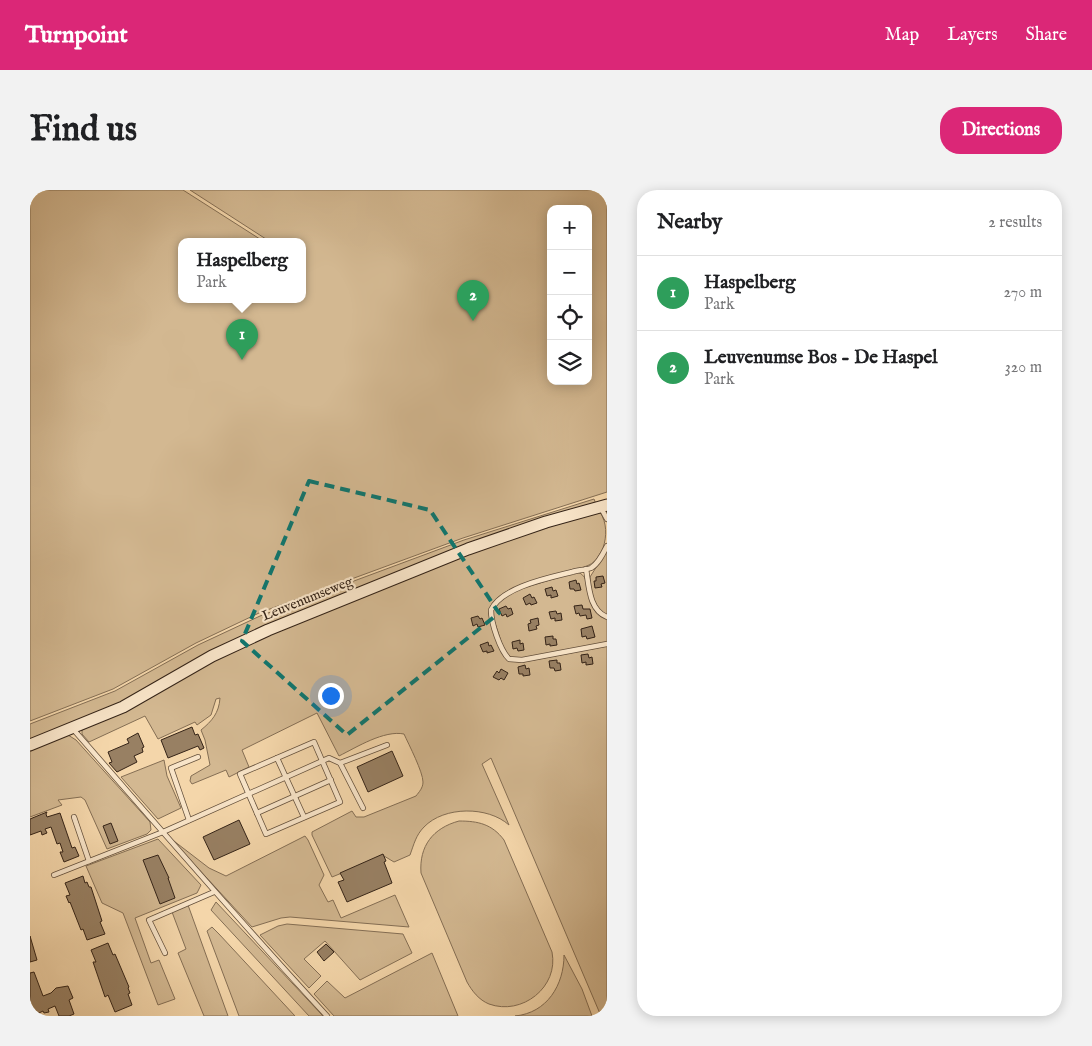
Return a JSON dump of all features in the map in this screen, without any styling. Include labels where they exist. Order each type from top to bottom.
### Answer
[{"type":"main road","name":"Leuvenumseweg","points":[[30,745],[122,706],[212,656],[268,630],[468,550],[546,522],[604,506]]},
{"type":"lane","points":[[604,506],[607,520]]},
{"type":"lane","points":[[607,546],[599,560],[592,567],[542,579],[509,592],[493,604],[490,610],[502,650],[509,659],[522,660],[607,644]]},
{"type":"lane","points":[[586,569],[593,602],[600,614],[607,617]]},
{"type":"lane","points":[[72,728],[214,892],[327,1016]]},
{"type":"lane","points":[[314,742],[340,802],[266,834],[240,774],[277,758],[314,742]]},
{"type":"lane","points":[[340,763],[387,744]]},
{"type":"lane","points":[[189,820],[171,768],[198,757]]},
{"type":"lane","points":[[277,758],[304,817]]},
{"type":"lane","points":[[54,875],[163,832],[329,758],[340,763],[363,808]]},
{"type":"lane","points":[[257,813],[331,780]]},
{"type":"lane","points":[[74,818],[89,861]]},
{"type":"lane","points":[[166,953],[149,920],[214,892]]},
{"type":"highlighted area","points":[[309,481],[430,510],[499,613],[347,735],[242,641]]},
{"type":"shaded area","points":[[30,190],[183,190],[258,238],[178,238],[178,303],[306,303],[306,238],[264,238],[190,190],[607,190],[607,492],[463,538],[259,613],[196,643],[113,689],[30,721]]},
{"type":"shaded area","points":[[594,499],[596,504],[466,546],[120,703],[30,741],[30,724],[115,691],[198,645],[260,616],[464,540]]},
{"type":"shaded area","points":[[600,512],[606,530],[605,539],[603,548],[594,562],[579,569],[516,587],[493,602],[489,612],[498,645],[508,661],[523,662],[607,646],[607,1016],[601,1016],[491,758],[482,764],[509,825],[490,814],[478,812],[454,812],[443,815],[433,820],[421,830],[410,855],[394,862],[384,856],[332,877],[312,832],[352,811],[356,817],[364,817],[416,796],[422,788],[421,772],[404,734],[396,733],[379,737],[339,756],[317,713],[242,750],[249,767],[229,777],[226,770],[192,784],[190,781],[191,776],[210,765],[201,730],[214,716],[220,698],[216,699],[211,715],[197,725],[195,722],[158,739],[145,716],[89,742],[82,734],[82,730],[235,649],[479,549],[527,532]]},
{"type":"shaded area","points":[[607,550],[607,615],[602,612],[596,603],[592,594],[590,577]]},
{"type":"shaded area","points":[[577,572],[583,575],[586,580],[594,609],[599,615],[607,619],[607,643],[522,658],[511,658],[504,650],[492,614],[494,605],[516,590]]},
{"type":"shaded area","points":[[68,735],[76,740],[150,822],[151,830],[147,834],[107,849],[85,800],[81,797],[58,800],[62,805],[30,817],[30,749]]},
{"type":"shaded area","points":[[164,760],[167,776],[181,808],[158,819],[121,777]]},
{"type":"shaded area","points":[[459,821],[484,824],[495,830],[504,840],[552,952],[553,965],[550,977],[544,987],[536,996],[514,1006],[501,1007],[485,1002],[479,998],[467,982],[421,873],[422,854],[429,839],[442,828]]},
{"type":"shaded area","points":[[305,836],[324,875],[319,885],[328,902],[333,900],[341,918],[395,895],[409,927],[290,917],[252,927],[170,838],[209,868],[226,876]]},
{"type":"shaded area","points":[[158,839],[201,885],[197,893],[135,918],[151,963],[159,960],[175,999],[158,1005],[123,913],[102,903],[86,866]]},
{"type":"shaded area","points":[[216,902],[323,1016],[309,1016],[211,910]]},
{"type":"shaded area","points":[[188,905],[228,1016],[204,1016],[178,953],[186,949],[172,912]]},
{"type":"shaded area","points":[[287,924],[403,934],[412,953],[360,980],[325,941],[304,959],[321,976],[309,988],[260,935],[278,926]]},
{"type":"shaded area","points":[[212,927],[295,1016],[239,1016],[207,931]]},
{"type":"shaded area","points":[[432,953],[458,1016],[334,1016],[314,994],[327,981],[345,998]]},
{"type":"shaded area","points":[[564,955],[582,989],[592,1016],[515,1016],[526,1014],[536,1009],[552,996],[561,977]]},
{"type":"building","points":[[603,576],[605,583],[601,584],[602,587],[595,588],[594,581],[596,581],[596,577]]},
{"type":"building","points":[[576,580],[581,590],[575,591],[570,589],[569,582]]},
{"type":"building","points":[[552,587],[553,591],[556,590],[558,596],[551,598],[551,595],[547,596],[545,589]]},
{"type":"building","points":[[530,594],[537,603],[526,605],[523,598]]},
{"type":"building","points":[[582,605],[583,609],[590,609],[592,618],[587,619],[586,615],[580,616],[579,613],[576,614],[574,606]]},
{"type":"building","points":[[506,606],[508,609],[511,608],[513,614],[507,617],[506,614],[502,616],[499,609]]},
{"type":"building","points":[[556,611],[557,614],[561,613],[562,620],[555,621],[555,618],[551,619],[549,612]]},
{"type":"building","points":[[478,616],[480,619],[482,618],[485,625],[478,627],[477,624],[473,626],[471,618]]},
{"type":"building","points":[[538,618],[539,625],[536,626],[537,629],[529,631],[528,624],[531,623],[530,620]]},
{"type":"building","points":[[592,626],[595,637],[587,639],[586,636],[582,637],[581,629]]},
{"type":"building","points":[[553,636],[553,639],[556,639],[557,645],[546,645],[545,637]]},
{"type":"building","points":[[520,640],[520,644],[523,643],[524,650],[518,651],[517,648],[513,649],[512,642]]},
{"type":"building","points":[[488,642],[494,651],[483,652],[480,645]]},
{"type":"building","points":[[588,654],[589,658],[592,657],[593,664],[586,665],[586,662],[582,663],[581,655]]},
{"type":"building","points":[[557,660],[557,663],[560,663],[561,670],[555,671],[554,668],[550,668],[549,661]]},
{"type":"building","points":[[525,665],[526,669],[529,668],[530,675],[523,676],[523,674],[519,674],[518,667]]},
{"type":"building","points":[[501,669],[508,673],[504,680],[493,677]]},
{"type":"building","points":[[192,727],[195,735],[198,734],[204,748],[200,750],[198,746],[168,758],[161,740]]},
{"type":"building","points":[[138,733],[144,747],[142,748],[143,752],[134,756],[137,762],[117,772],[109,763],[112,762],[108,752],[129,743],[127,739]]},
{"type":"building","points":[[392,751],[403,776],[368,792],[357,767]]},
{"type":"building","points":[[47,812],[47,817],[60,813],[72,848],[75,847],[79,856],[64,862],[60,852],[63,852],[60,843],[57,844],[51,827],[45,829],[47,833],[42,835],[41,831],[30,835],[30,819]]},
{"type":"building","points":[[239,820],[250,844],[214,860],[203,837]]},
{"type":"building","points":[[111,823],[118,841],[110,844],[103,826]]},
{"type":"building","points":[[383,854],[392,883],[347,902],[338,882],[344,880],[340,873]]},
{"type":"building","points":[[158,855],[169,878],[175,898],[160,904],[143,860]]},
{"type":"building","points":[[83,876],[85,883],[87,882],[89,887],[91,887],[105,934],[87,940],[66,896],[70,895],[65,883]]},
{"type":"building","points":[[30,936],[37,960],[30,962]]},
{"type":"building","points":[[108,943],[113,955],[115,954],[129,987],[130,993],[128,994],[132,1005],[115,1012],[108,995],[105,997],[93,962],[96,962],[91,950]]},
{"type":"building","points":[[326,944],[334,952],[324,961],[317,952]]},
{"type":"building","points":[[34,972],[43,996],[51,993],[56,988],[68,986],[73,998],[69,1000],[74,1014],[59,1016],[55,1006],[48,1009],[49,1012],[44,1013],[43,1011],[37,1014],[38,1016],[30,1016],[30,973]]},
{"type":"place","name":"Leuvenumse Bos - De Haspel","points":[[473,321]]},
{"type":"place","name":"Haspelberg","points":[[242,360]]}]
